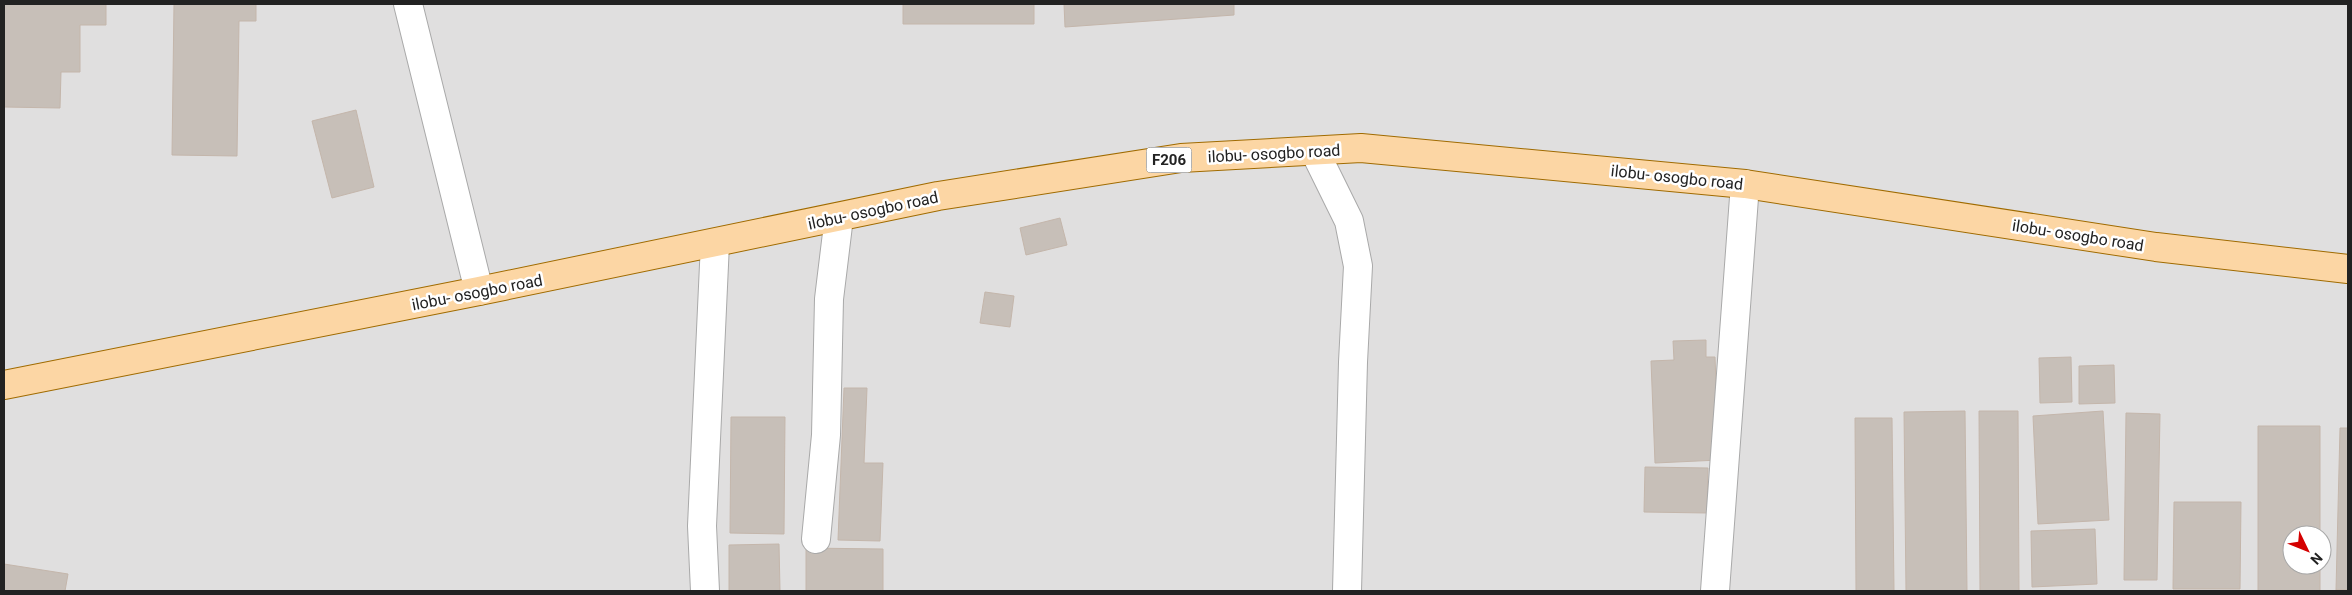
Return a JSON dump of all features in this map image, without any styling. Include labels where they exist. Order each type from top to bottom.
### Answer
[{"type":"main road","name":"ilobu- osogbo road","points":[[4,385],[479,292],[938,196],[1180,158],[1361,148],[1745,184],[2156,247],[2348,269]]},
{"type":"street","points":[[408,4],[479,292]]},
{"type":"street","points":[[1315,152],[1349,221],[1358,266],[1353,362],[1347,591]]},
{"type":"street","points":[[1715,591],[1745,184]]},
{"type":"street","points":[[816,539],[826,435],[829,299],[839,217]]},
{"type":"street","points":[[704,591],[702,526],[715,243]]},
{"type":"shaded area","points":[[4,4],[2348,4],[2348,591],[4,591]]},
{"type":"building","points":[[4,4],[106,4],[106,25],[80,25],[80,72],[61,72],[60,108],[4,107]]},
{"type":"building","points":[[174,4],[256,4],[256,21],[239,21],[237,156],[172,155]]},
{"type":"building","points":[[903,4],[1034,4],[1034,24],[903,24]]},
{"type":"building","points":[[1064,4],[1234,4],[1234,15],[1065,27]]},
{"type":"building","points":[[356,110],[374,187],[332,198],[312,121]]},
{"type":"building","points":[[1060,218],[1067,245],[1026,255],[1020,228]]},
{"type":"building","points":[[985,292],[1014,296],[1010,327],[980,323]]},
{"type":"building","points":[[1706,340],[1706,357],[1715,357],[1719,460],[1655,463],[1651,361],[1674,360],[1673,341]]},
{"type":"building","points":[[2071,357],[2072,402],[2040,403],[2039,358]]},
{"type":"building","points":[[2114,365],[2115,403],[2079,404],[2079,366]]},
{"type":"building","points":[[844,388],[867,388],[864,463],[883,463],[880,541],[838,540]]},
{"type":"building","points":[[1965,411],[1967,591],[1906,591],[1904,412]]},
{"type":"building","points":[[1979,411],[2018,411],[2019,591],[1980,591]]},
{"type":"building","points":[[2103,411],[2109,520],[2038,524],[2033,416]]},
{"type":"building","points":[[2126,413],[2160,414],[2157,580],[2124,580]]},
{"type":"building","points":[[731,417],[785,417],[784,534],[730,533]]},
{"type":"building","points":[[1855,418],[1892,418],[1894,591],[1856,591]]},
{"type":"building","points":[[2258,426],[2320,426],[2320,525],[2282,525],[2282,575],[2320,575],[2320,591],[2258,591]]},
{"type":"building","points":[[2340,428],[2348,428],[2348,590],[2336,590]]},
{"type":"building","points":[[1645,467],[1708,468],[1707,513],[1644,512]]},
{"type":"building","points":[[2174,502],[2241,502],[2240,589],[2173,589]]},
{"type":"building","points":[[2095,529],[2097,584],[2032,587],[2031,531]]},
{"type":"building","points":[[779,544],[780,591],[729,591],[729,545]]},
{"type":"building","points":[[806,548],[883,549],[883,591],[806,591]]},
{"type":"building","points":[[4,564],[68,574],[65,591],[4,591]]}]
